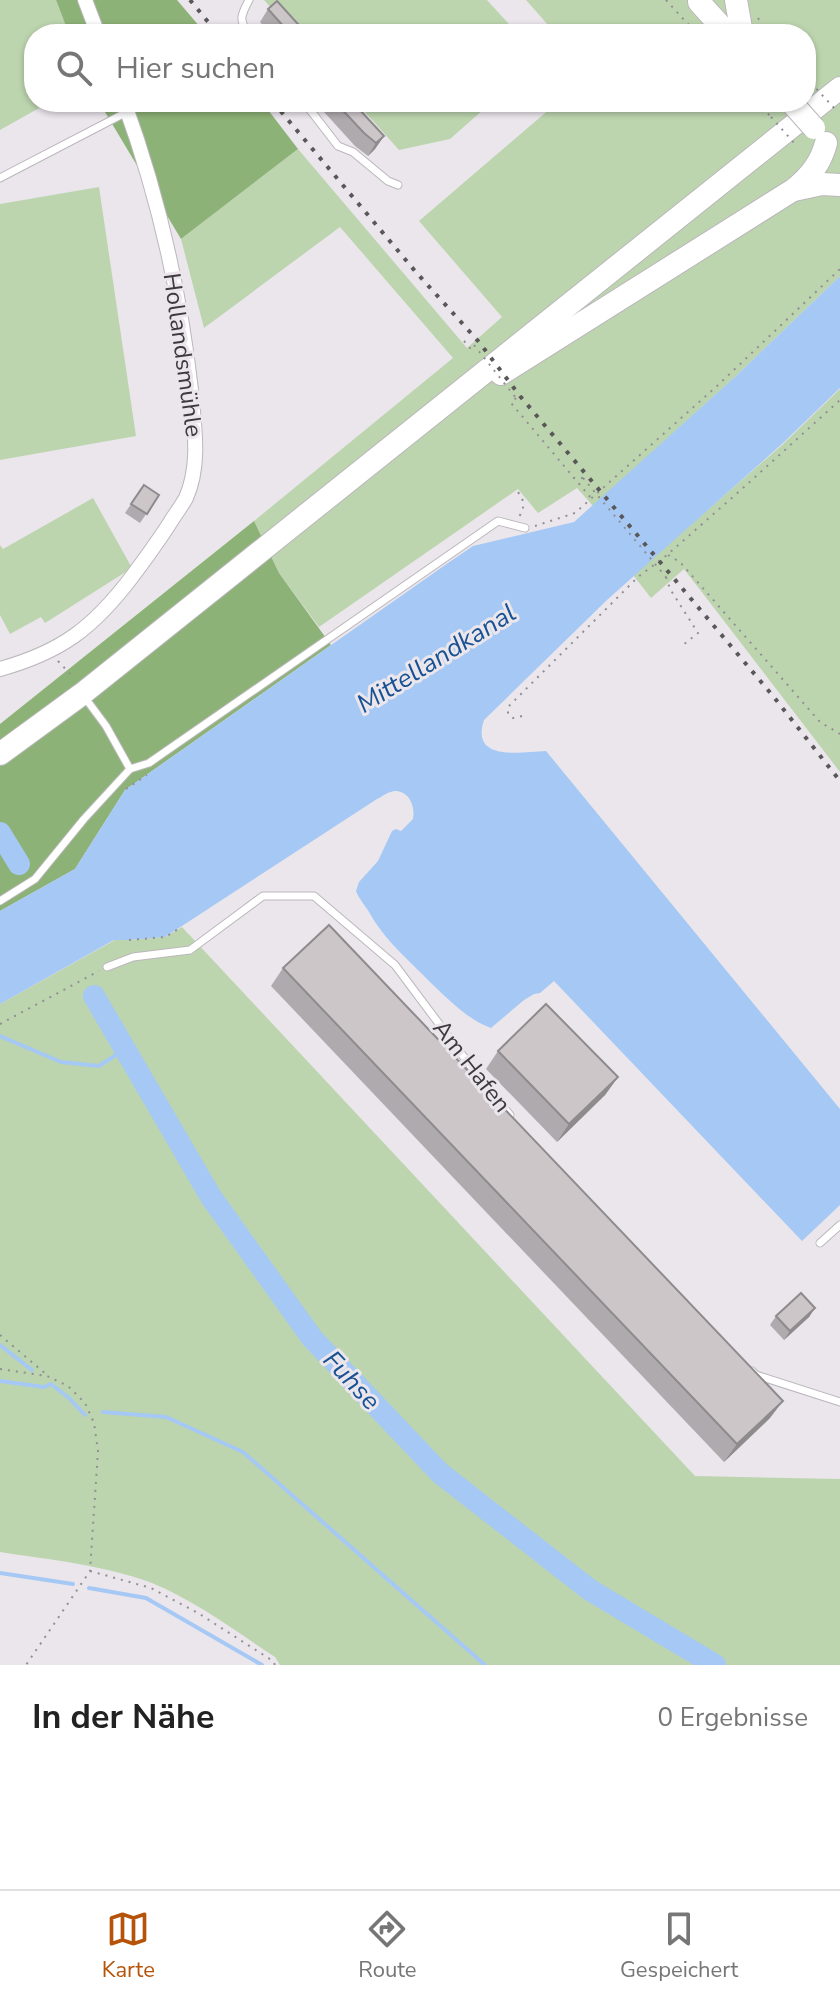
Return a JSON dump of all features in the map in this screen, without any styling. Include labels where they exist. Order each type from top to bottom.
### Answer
[{"type":"main road","points":[[736,0],[740,24]]},
{"type":"main road","points":[[701,1],[720,24]]},
{"type":"main road","points":[[0,754],[82,694],[409,432],[837,99]]},
{"type":"main road","points":[[409,432],[793,190],[810,176],[830,142],[801,112]]},
{"type":"main road","points":[[793,190],[840,185]]},
{"type":"street","points":[[85,0],[94,24]]},
{"type":"street","name":"Hollandsmühle","points":[[0,669],[29,661],[95,620],[120,593],[186,497],[193,470],[196,442],[185,335],[175,278],[128,112]]},
{"type":"lane","points":[[242,24],[241,16],[249,0]]},
{"type":"lane","points":[[0,178],[117,112]]},
{"type":"lane","points":[[312,112],[338,146],[353,152],[388,181],[398,185]]},
{"type":"lane","points":[[0,901],[35,879],[130,769],[149,763],[498,521],[525,528]]},
{"type":"lane","points":[[82,694],[106,726],[130,769]]},
{"type":"lane","name":"Am Hafen","points":[[107,967],[133,957],[190,950],[263,896],[314,896],[395,965],[487,1088],[518,1124]]},
{"type":"lane","points":[[820,1243],[840,1225]]},
{"type":"lane","points":[[746,1365],[756,1375],[840,1402]]},
{"type":"path","points":[[666,0],[688,24]]},
{"type":"path","points":[[756,15],[760,24]]},
{"type":"path","points":[[816,86],[837,99]]},
{"type":"path","points":[[766,112],[795,144]]},
{"type":"path","points":[[525,528],[575,513],[717,386],[839,269]]},
{"type":"path","points":[[464,341],[470,348],[474,345],[516,398],[511,403],[591,499]]},
{"type":"path","points":[[522,716],[513,718],[508,714],[508,707],[638,577],[667,555],[840,400]]},
{"type":"path","points":[[572,478],[583,478],[666,577],[670,589],[698,633],[682,646]]},
{"type":"path","points":[[515,526],[524,507],[524,500],[518,492]]},
{"type":"path","points":[[667,555],[680,562],[820,722],[840,734]]},
{"type":"path","points":[[50,650],[75,679],[82,694]]},
{"type":"path","points":[[129,940],[165,937],[182,927]]},
{"type":"path","points":[[0,1024],[107,967]]},
{"type":"path","points":[[0,1335],[47,1376],[68,1386],[85,1403],[94,1423],[98,1451],[90,1571],[26,1665]]},
{"type":"path","points":[[0,1369],[47,1376]]},
{"type":"path","points":[[90,1571],[151,1588],[198,1613],[275,1665]]},
{"type":"green space","points":[[0,0],[56,0],[65,24],[24,24],[24,112],[32,112],[0,130]]},
{"type":"green space","points":[[56,0],[177,0],[197,24],[65,24]]},
{"type":"green space","points":[[264,0],[487,0],[508,24],[285,24]]},
{"type":"green space","points":[[526,0],[840,0],[840,276],[593,506],[577,488],[538,513],[518,489],[319,627],[279,573],[254,521],[453,358],[340,227],[204,328],[181,239],[298,149],[467,348],[502,317],[419,221],[546,112],[816,112],[816,24],[547,24]]},
{"type":"green space","points":[[105,112],[270,112],[298,149],[181,239]]},
{"type":"green space","points":[[365,112],[481,112],[450,139],[399,150]]},
{"type":"green space","points":[[99,187],[136,436],[0,460],[0,204]]},
{"type":"green space","points":[[840,389],[840,772],[684,569],[651,598],[633,575],[782,445]]},
{"type":"green space","points":[[93,498],[132,568],[45,623],[41,617],[10,634],[0,615],[0,545],[3,549]]},
{"type":"green space","points":[[254,521],[279,573],[331,645],[125,790],[75,869],[0,911],[0,724]]},
{"type":"green space","points":[[182,927],[695,1476],[840,1479],[840,1665],[280,1665],[275,1657],[215,1617],[152,1583],[96,1567],[0,1552],[0,1004],[115,940],[165,937]]},
{"type":"water","name":"Mittellandkanal","points":[[840,276],[840,388],[607,600],[484,720],[482,733],[484,743],[500,752],[546,751],[840,1109],[840,1205],[802,1241],[554,981],[540,993],[524,1000],[491,1028],[474,1020],[452,1002],[390,941],[356,891],[359,882],[378,861],[392,831],[401,831],[413,819],[411,802],[402,792],[392,791],[377,799],[165,937],[114,940],[0,1004],[0,911],[75,869],[125,790],[473,546],[574,522],[736,376]]},
{"type":"building","points":[[277,1],[298,24],[281,24],[268,9]]},
{"type":"building","points":[[344,112],[362,112],[384,136],[376,143]]},
{"type":"building","points":[[144,485],[159,495],[147,514],[131,504]]},
{"type":"building","points":[[329,925],[783,1401],[737,1444],[283,968]]},
{"type":"building","points":[[546,1004],[618,1077],[569,1124],[498,1051]]},
{"type":"building","points":[[801,1293],[815,1308],[790,1331],[776,1316]]},
{"type":"waterway","name":"Fuhse","points":[[0,833],[19,864]]},
{"type":"waterway","name":"Fuhse","points":[[94,996],[211,1197],[312,1338],[440,1473],[590,1590],[715,1665]]},
{"type":"waterway","points":[[0,1036],[61,1062],[99,1066],[125,1049]]},
{"type":"waterway","points":[[0,1345],[32,1370]]},
{"type":"waterway","points":[[0,1381],[44,1387],[51,1384],[85,1415]]},
{"type":"waterway","points":[[103,1412],[166,1417],[243,1452],[485,1665]]},
{"type":"waterway","points":[[0,1573],[73,1584]]},
{"type":"waterway","points":[[89,1588],[146,1598],[262,1665]]},
{"type":"railway","points":[[190,0],[210,24]]},
{"type":"railway","points":[[281,112],[479,342],[520,396],[773,696],[840,781]]}]
